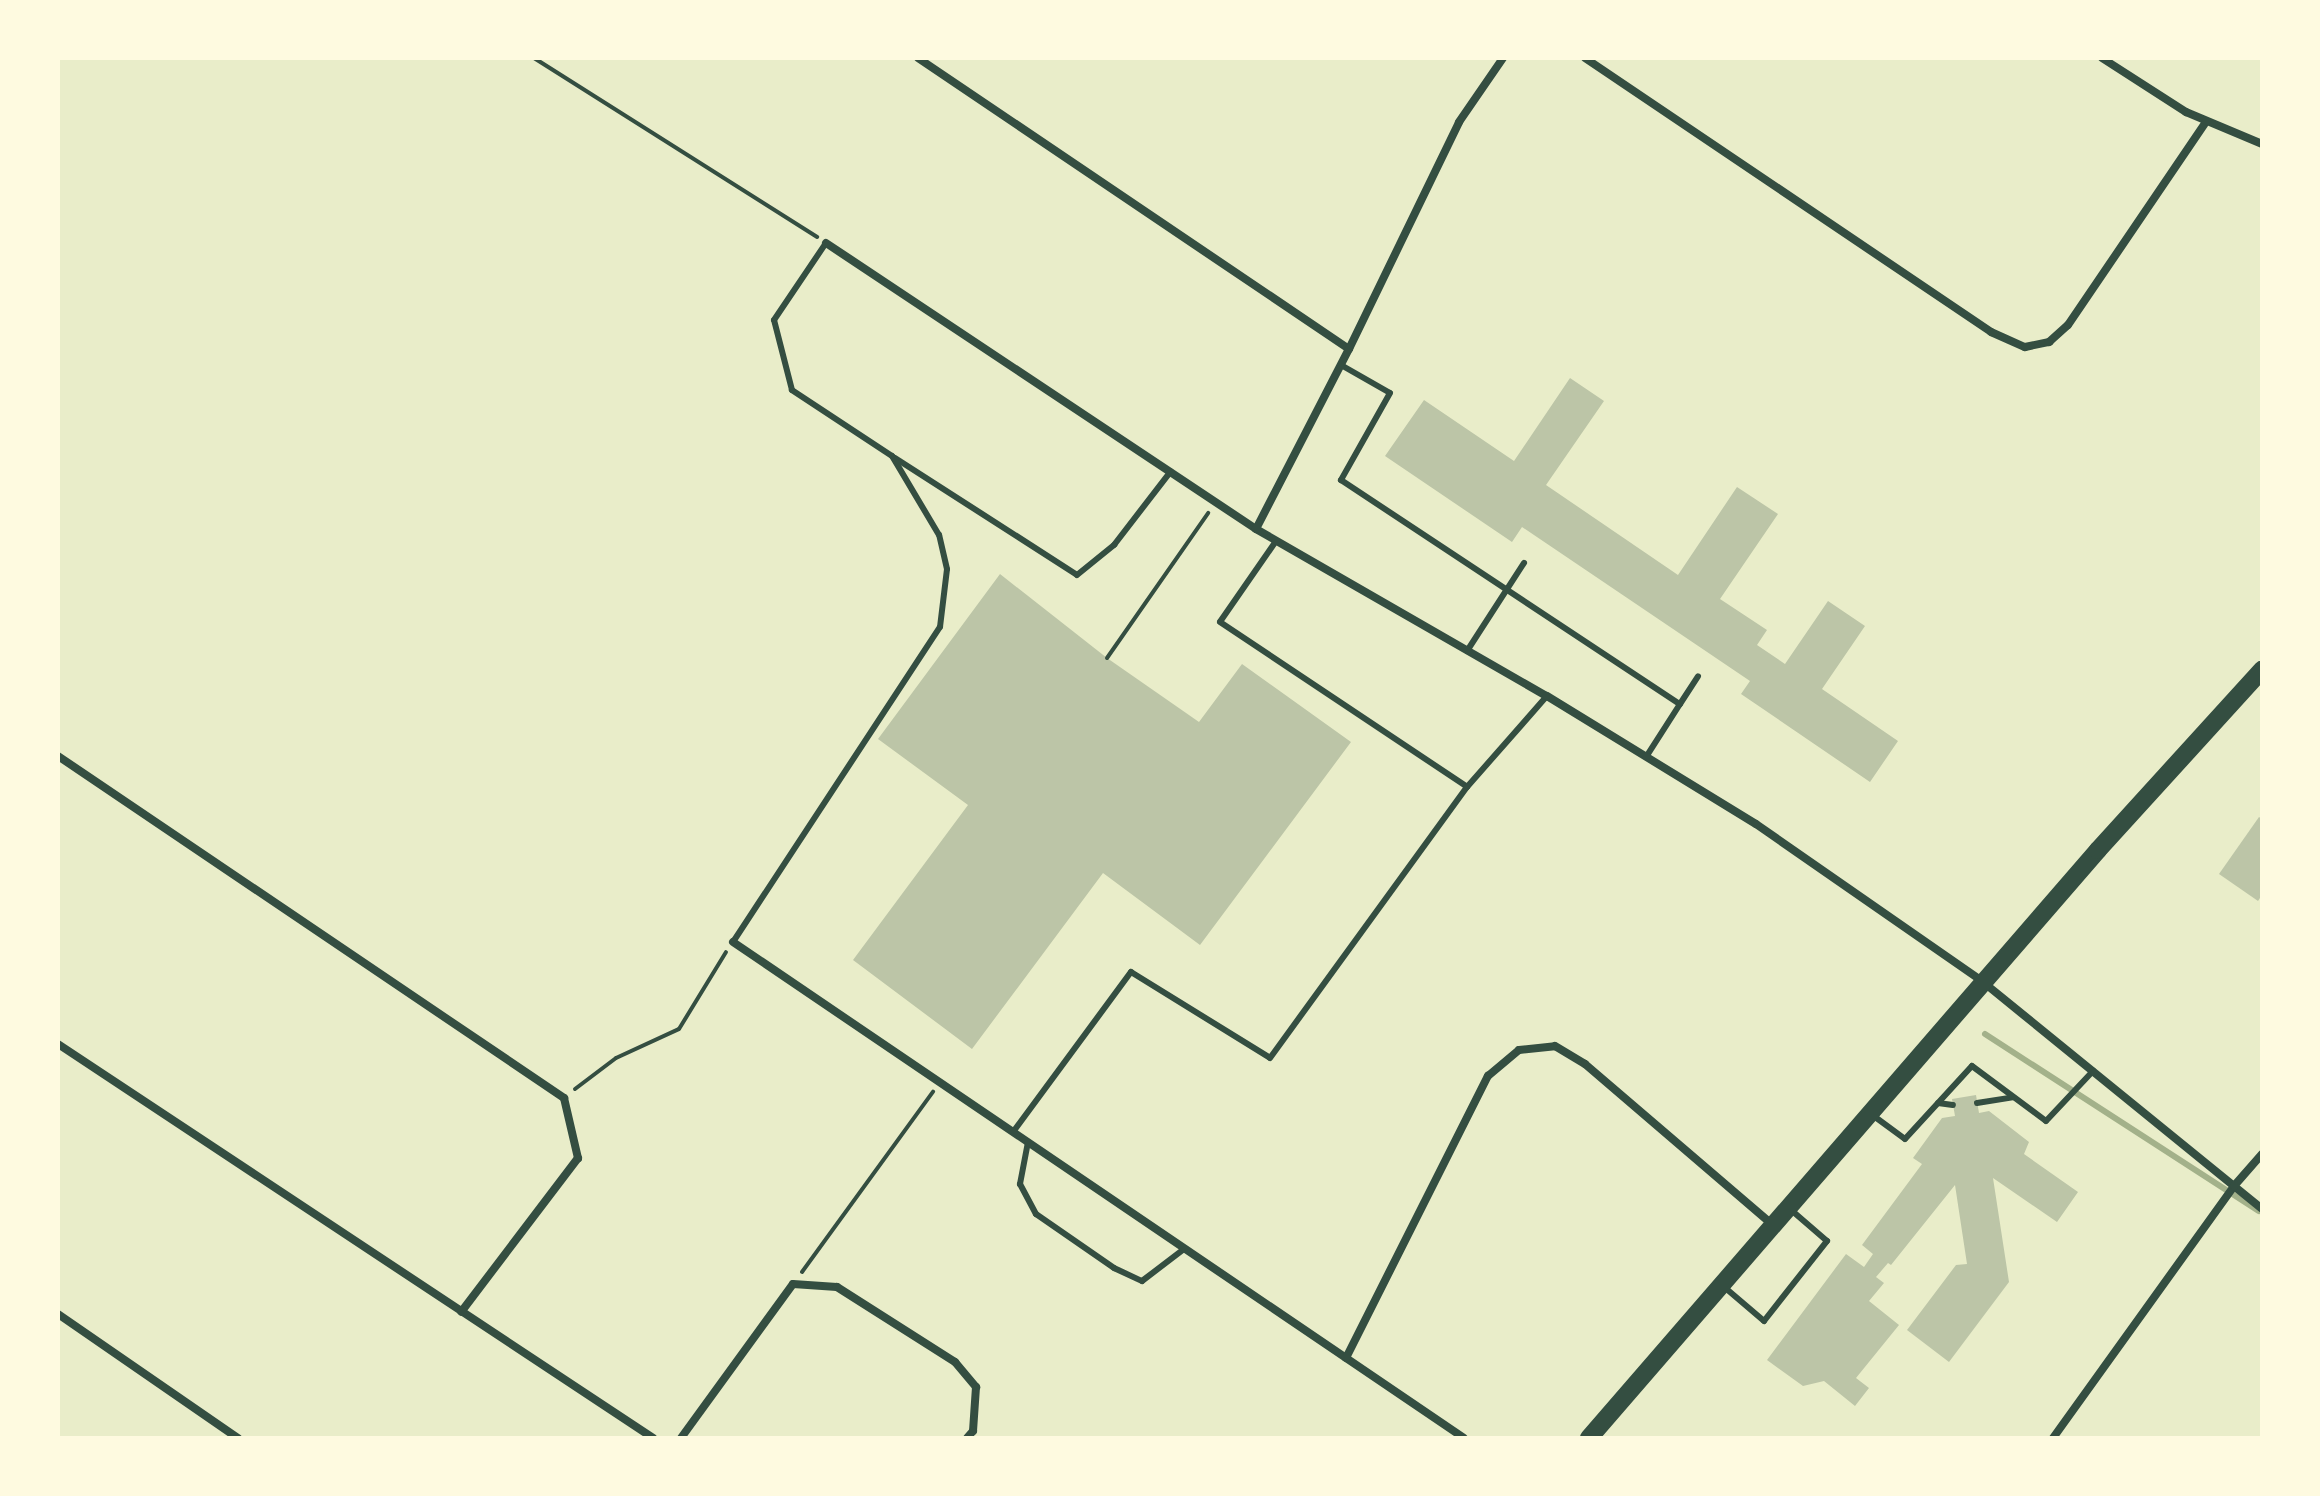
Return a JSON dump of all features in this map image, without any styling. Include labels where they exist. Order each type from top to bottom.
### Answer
[{"type":"main road","points":[[1589,1438],[1775,1227],[1983,982],[2262,670]]},
{"type":"street","points":[[918,58],[930,61],[1349,349]]},
{"type":"street","points":[[1256,529],[1349,349],[1459,122],[1503,58]]},
{"type":"street","points":[[1585,58],[1991,332],[2025,347],[2049,342],[2068,325],[2206,122]]},
{"type":"street","points":[[2102,58],[2206,122],[2262,144]]},
{"type":"street","points":[[826,243],[1256,529],[1547,696],[1756,824],[1983,982],[2262,1209]]},
{"type":"street","points":[[58,756],[564,1098],[578,1158],[461,1312]]},
{"type":"street","points":[[733,942],[1464,1438]]},
{"type":"street","points":[[58,1044],[653,1438]]},
{"type":"street","points":[[1346,1358],[1488,1076],[1519,1050],[1555,1046],[1585,1064],[1775,1227]]},
{"type":"street","points":[[2053,1438],[2234,1186],[2262,1154]]},
{"type":"street","points":[[681,1438],[793,1284],[837,1287],[955,1362],[976,1387],[973,1431],[967,1438]]},
{"type":"street","points":[[58,1314],[238,1438]]},
{"type":"lane","points":[[826,243],[774,320],[792,390],[1077,575],[1114,545],[1171,471]]},
{"type":"lane","points":[[1341,365],[1390,393],[1341,480],[1680,704]]},
{"type":"lane","points":[[733,942],[940,627],[947,569],[939,535],[892,456]]},
{"type":"lane","points":[[1276,541],[1220,622],[1467,787]]},
{"type":"lane","points":[[1467,651],[1524,563]]},
{"type":"lane","points":[[1646,757],[1698,676]]},
{"type":"lane","points":[[1013,1132],[1131,972],[1270,1058],[1467,787],[1547,696]]},
{"type":"lane","points":[[1871,1114],[1905,1139],[1972,1066],[2046,1121],[2093,1071]]},
{"type":"lane","points":[[1977,1103],[2013,1097]]},
{"type":"lane","points":[[1938,1103],[1953,1105]]},
{"type":"lane","points":[[1028,1142],[1020,1184],[1036,1214],[1114,1268],[1142,1281],[1184,1249]]},
{"type":"lane","points":[[1723,1286],[1764,1321],[1827,1241],[1790,1209]]},
{"type":"path","points":[[534,58],[826,243]]},
{"type":"path","points":[[1107,658],[1216,502]]},
{"type":"path","points":[[564,1098],[616,1058],[679,1029],[733,942]]},
{"type":"path","points":[[793,1284],[940,1082]]},
{"type":"building","points":[[1570,378],[1604,401],[1546,485],[1678,575],[1737,487],[1778,514],[1720,599],[1767,630],[1757,645],[1785,664],[1828,601],[1865,626],[1822,689],[1898,741],[1870,782],[1741,694],[1750,681],[1522,527],[1512,542],[1385,456],[1424,400],[1514,461]]},
{"type":"building","points":[[1000,574],[1107,658],[1199,722],[1242,664],[1351,742],[1200,945],[1103,873],[972,1049],[853,960],[968,805],[878,739]]},
{"type":"building","points":[[2259,817],[2262,819],[2262,895],[2258,901],[2219,874]]},
{"type":"building","points":[[1976,1095],[1979,1113],[1989,1111],[2029,1142],[2024,1154],[2078,1192],[2057,1222],[1993,1178],[2009,1282],[1949,1362],[1907,1330],[1956,1265],[1967,1264],[1955,1185],[1891,1265],[1888,1263],[1876,1277],[1884,1283],[1869,1301],[1899,1325],[1856,1378],[1869,1388],[1855,1406],[1824,1381],[1803,1386],[1767,1360],[1846,1254],[1864,1267],[1873,1254],[1862,1245],[1922,1164],[1913,1158],[1942,1118],[1955,1116],[1952,1099]]},
{"type":"waterway","points":[[1985,1034],[2259,1211]]}]
